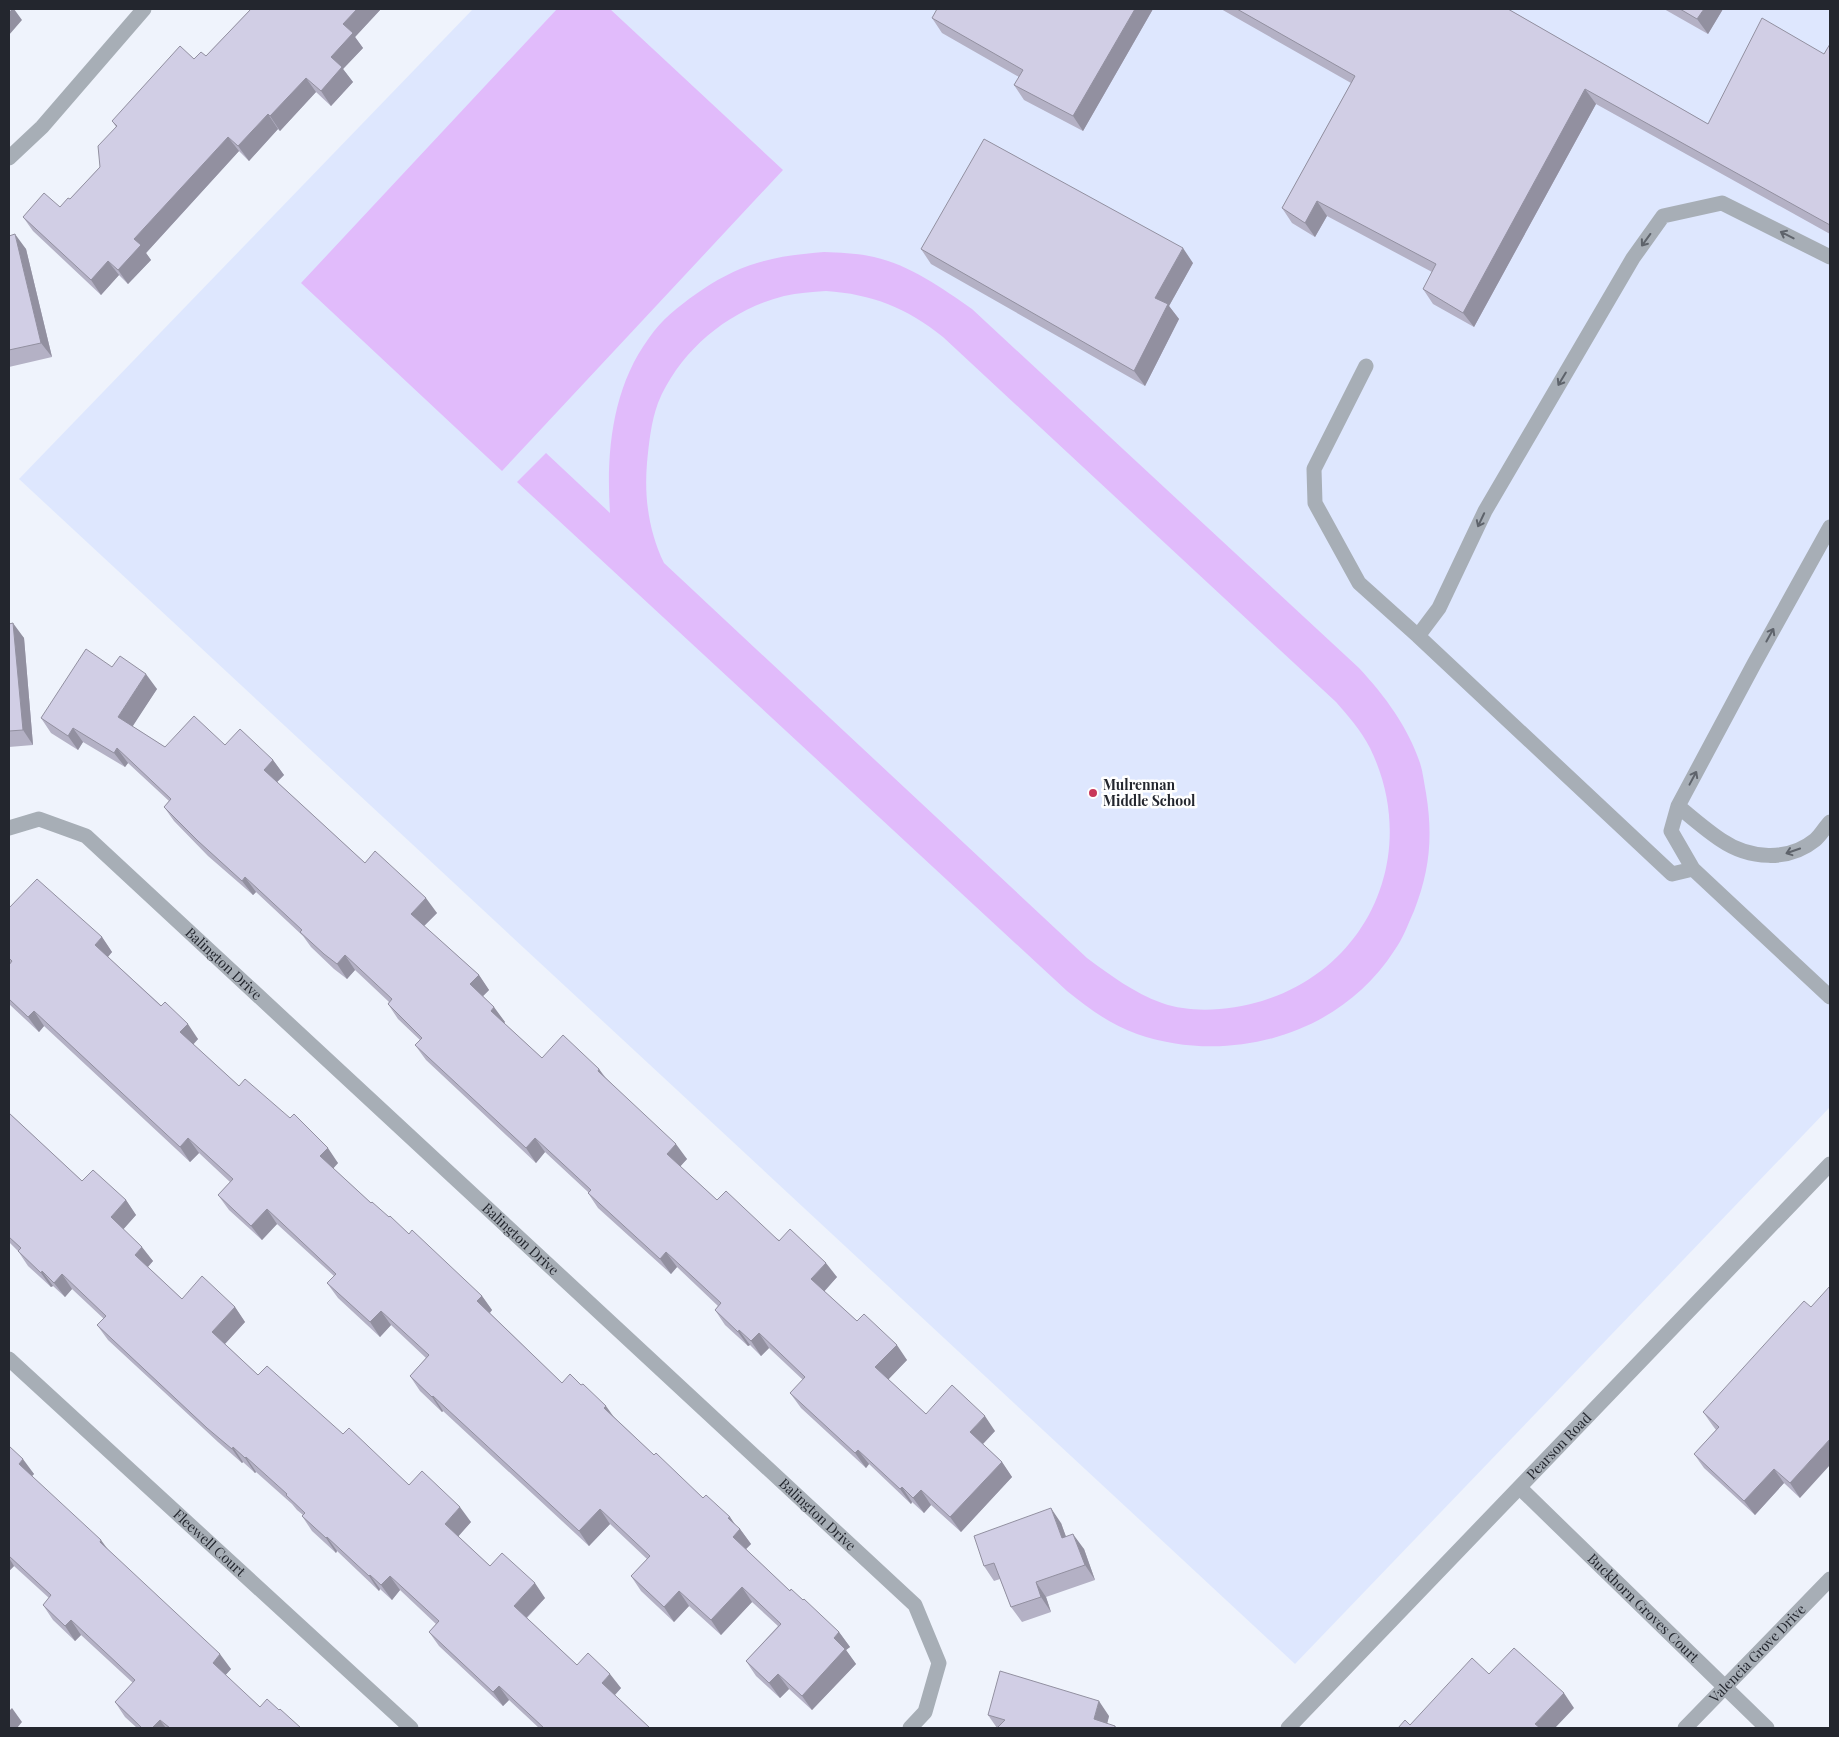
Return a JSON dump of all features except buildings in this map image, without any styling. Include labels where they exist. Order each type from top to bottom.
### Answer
[{"type":"street","points":[[9,158],[42,127],[144,9]]},
{"type":"street","points":[[1418,636],[1439,608],[1485,511],[1636,254],[1663,216],[1722,202],[1830,257]]},
{"type":"street","points":[[1366,366],[1314,469],[1315,503],[1360,582],[1672,874],[1693,869]]},
{"type":"street","points":[[1830,527],[1678,806],[1671,830],[1693,869],[1830,997]]},
{"type":"street","points":[[1678,806],[1722,841],[1754,855],[1778,856],[1799,850],[1815,840],[1830,822]]},
{"type":"street","name":"Balington Drive","points":[[9,828],[39,819],[86,836],[915,1605],[939,1663],[925,1712],[910,1728]]},
{"type":"street","name":"Pearson Road","points":[[1288,1728],[1830,1164]]},
{"type":"street","name":"Fleewell Court","points":[[9,1359],[411,1728]]},
{"type":"street","name":"Buckhorn Groves Court","points":[[1520,1488],[1767,1728]]},
{"type":"street","name":"Valencia Grove Drive","points":[[1685,1728],[1830,1580]]},
{"type":"shaded area","name":"Mulrennan Middle School","points":[[473,9],[1830,9],[1830,1107],[1295,1664],[19,479]]},
{"type":"shaded area","points":[[557,9],[610,9],[783,170],[502,471],[301,283]]},
{"type":"shaded area","points":[[824,252],[868,256],[913,271],[972,309],[1359,668],[1395,712],[1409,737],[1422,770],[1429,824],[1427,867],[1414,911],[1397,946],[1371,980],[1344,1004],[1313,1023],[1280,1036],[1245,1044],[1209,1046],[1173,1043],[1137,1034],[1100,1016],[1067,991],[517,482],[546,453],[610,513],[609,467],[614,422],[619,400],[637,357],[654,331],[690,299],[733,272],[774,259]],"holes":[[[826,291],[874,299],[902,310],[943,337],[1336,702],[1363,735],[1370,748],[1384,787],[1390,826],[1387,864],[1376,900],[1358,933],[1332,961],[1300,985],[1262,1001],[1238,1007],[1199,1010],[1162,1003],[1132,989],[1113,977],[1087,958],[664,563],[651,527],[647,502],[646,476],[656,410],[667,384],[693,350],[709,335],[744,311],[764,302],[789,295]]]},
{"type":"place","name":"Mulrennan Middle School","points":[[1093,793]]}]
